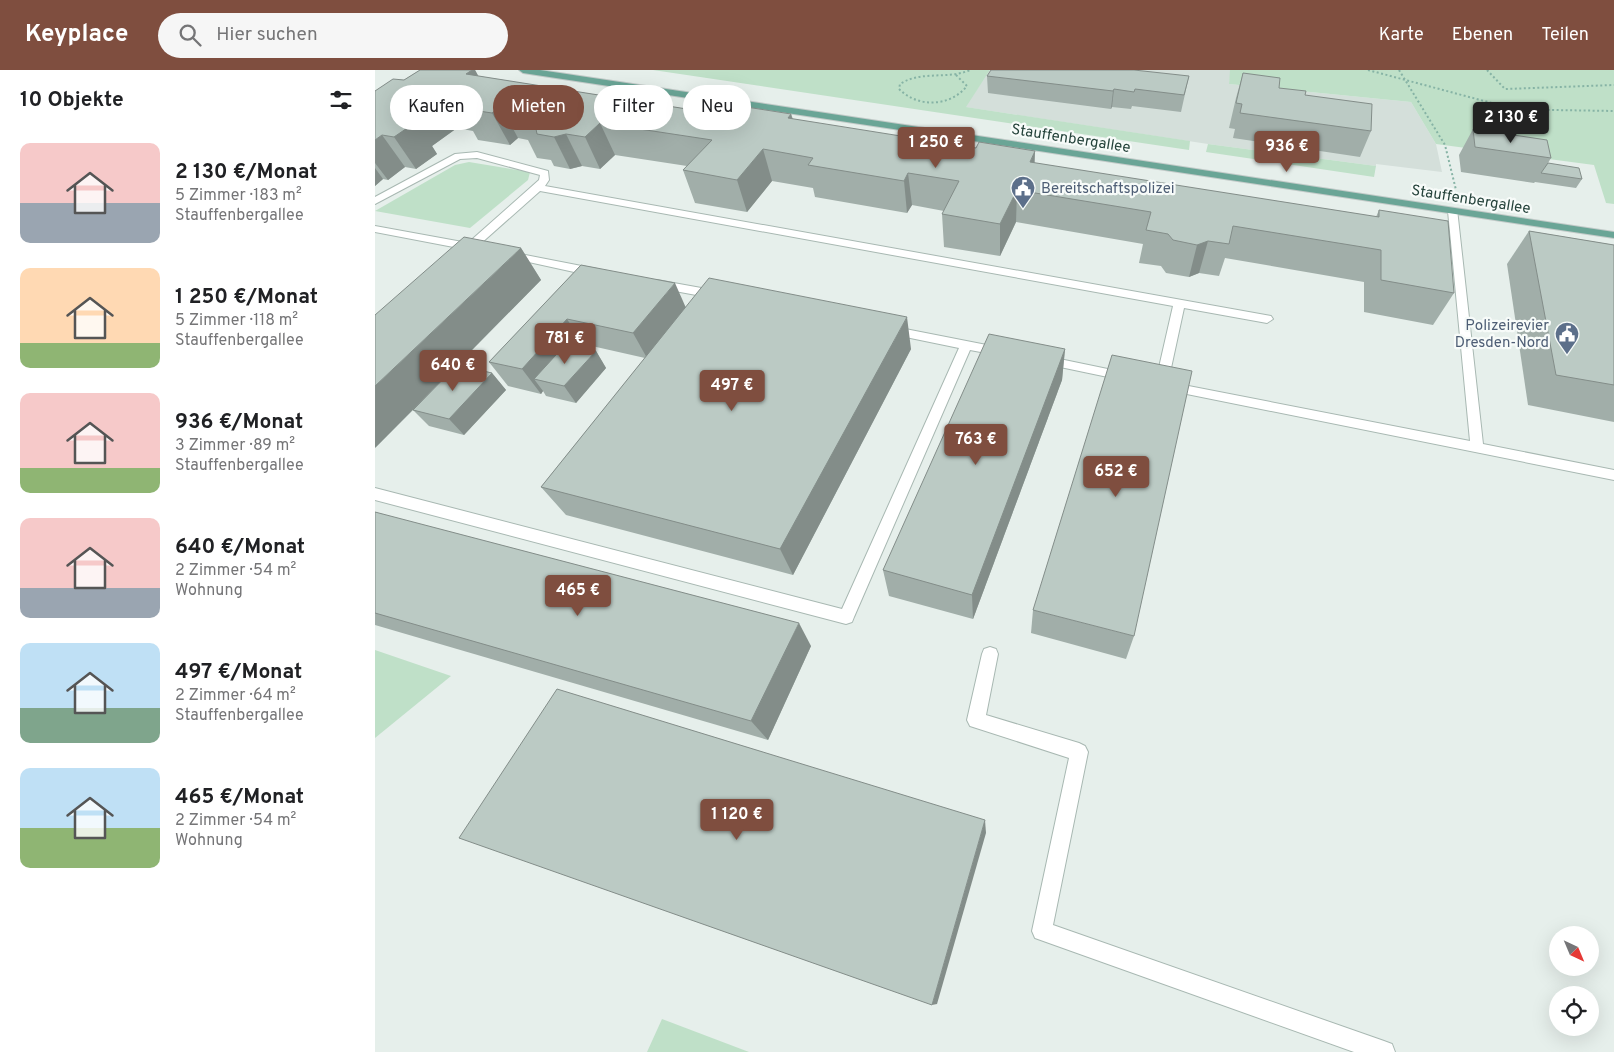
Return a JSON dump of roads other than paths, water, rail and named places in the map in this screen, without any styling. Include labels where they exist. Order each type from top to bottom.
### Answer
[{"type":"main road","name":"Stauffenbergallee","points":[[523,70],[1614,235]]},
{"type":"lane","points":[[375,201],[458,156],[468,155],[545,173],[544,180],[537,188],[469,247],[469,261],[461,268]]},
{"type":"lane","points":[[537,188],[1267,318]]},
{"type":"lane","points":[[1453,211],[1477,448]]},
{"type":"lane","points":[[375,229],[611,275]]},
{"type":"lane","points":[[640,280],[728,297]]},
{"type":"lane","points":[[1152,382],[1179,303]]},
{"type":"lane","points":[[881,328],[1013,354]]},
{"type":"lane","points":[[375,494],[846,617],[966,346]]},
{"type":"lane","points":[[1032,358],[1614,475]]},
{"type":"lane","points":[[990,654],[976,720],[1079,752],[1042,931],[1384,1052]]},
{"type":"place","name":"Bereitschaftspolizei","points":[[1023,209]]},
{"type":"place","name":"Polizeirevier Dresden-Nord","points":[[1567,355]]}]
